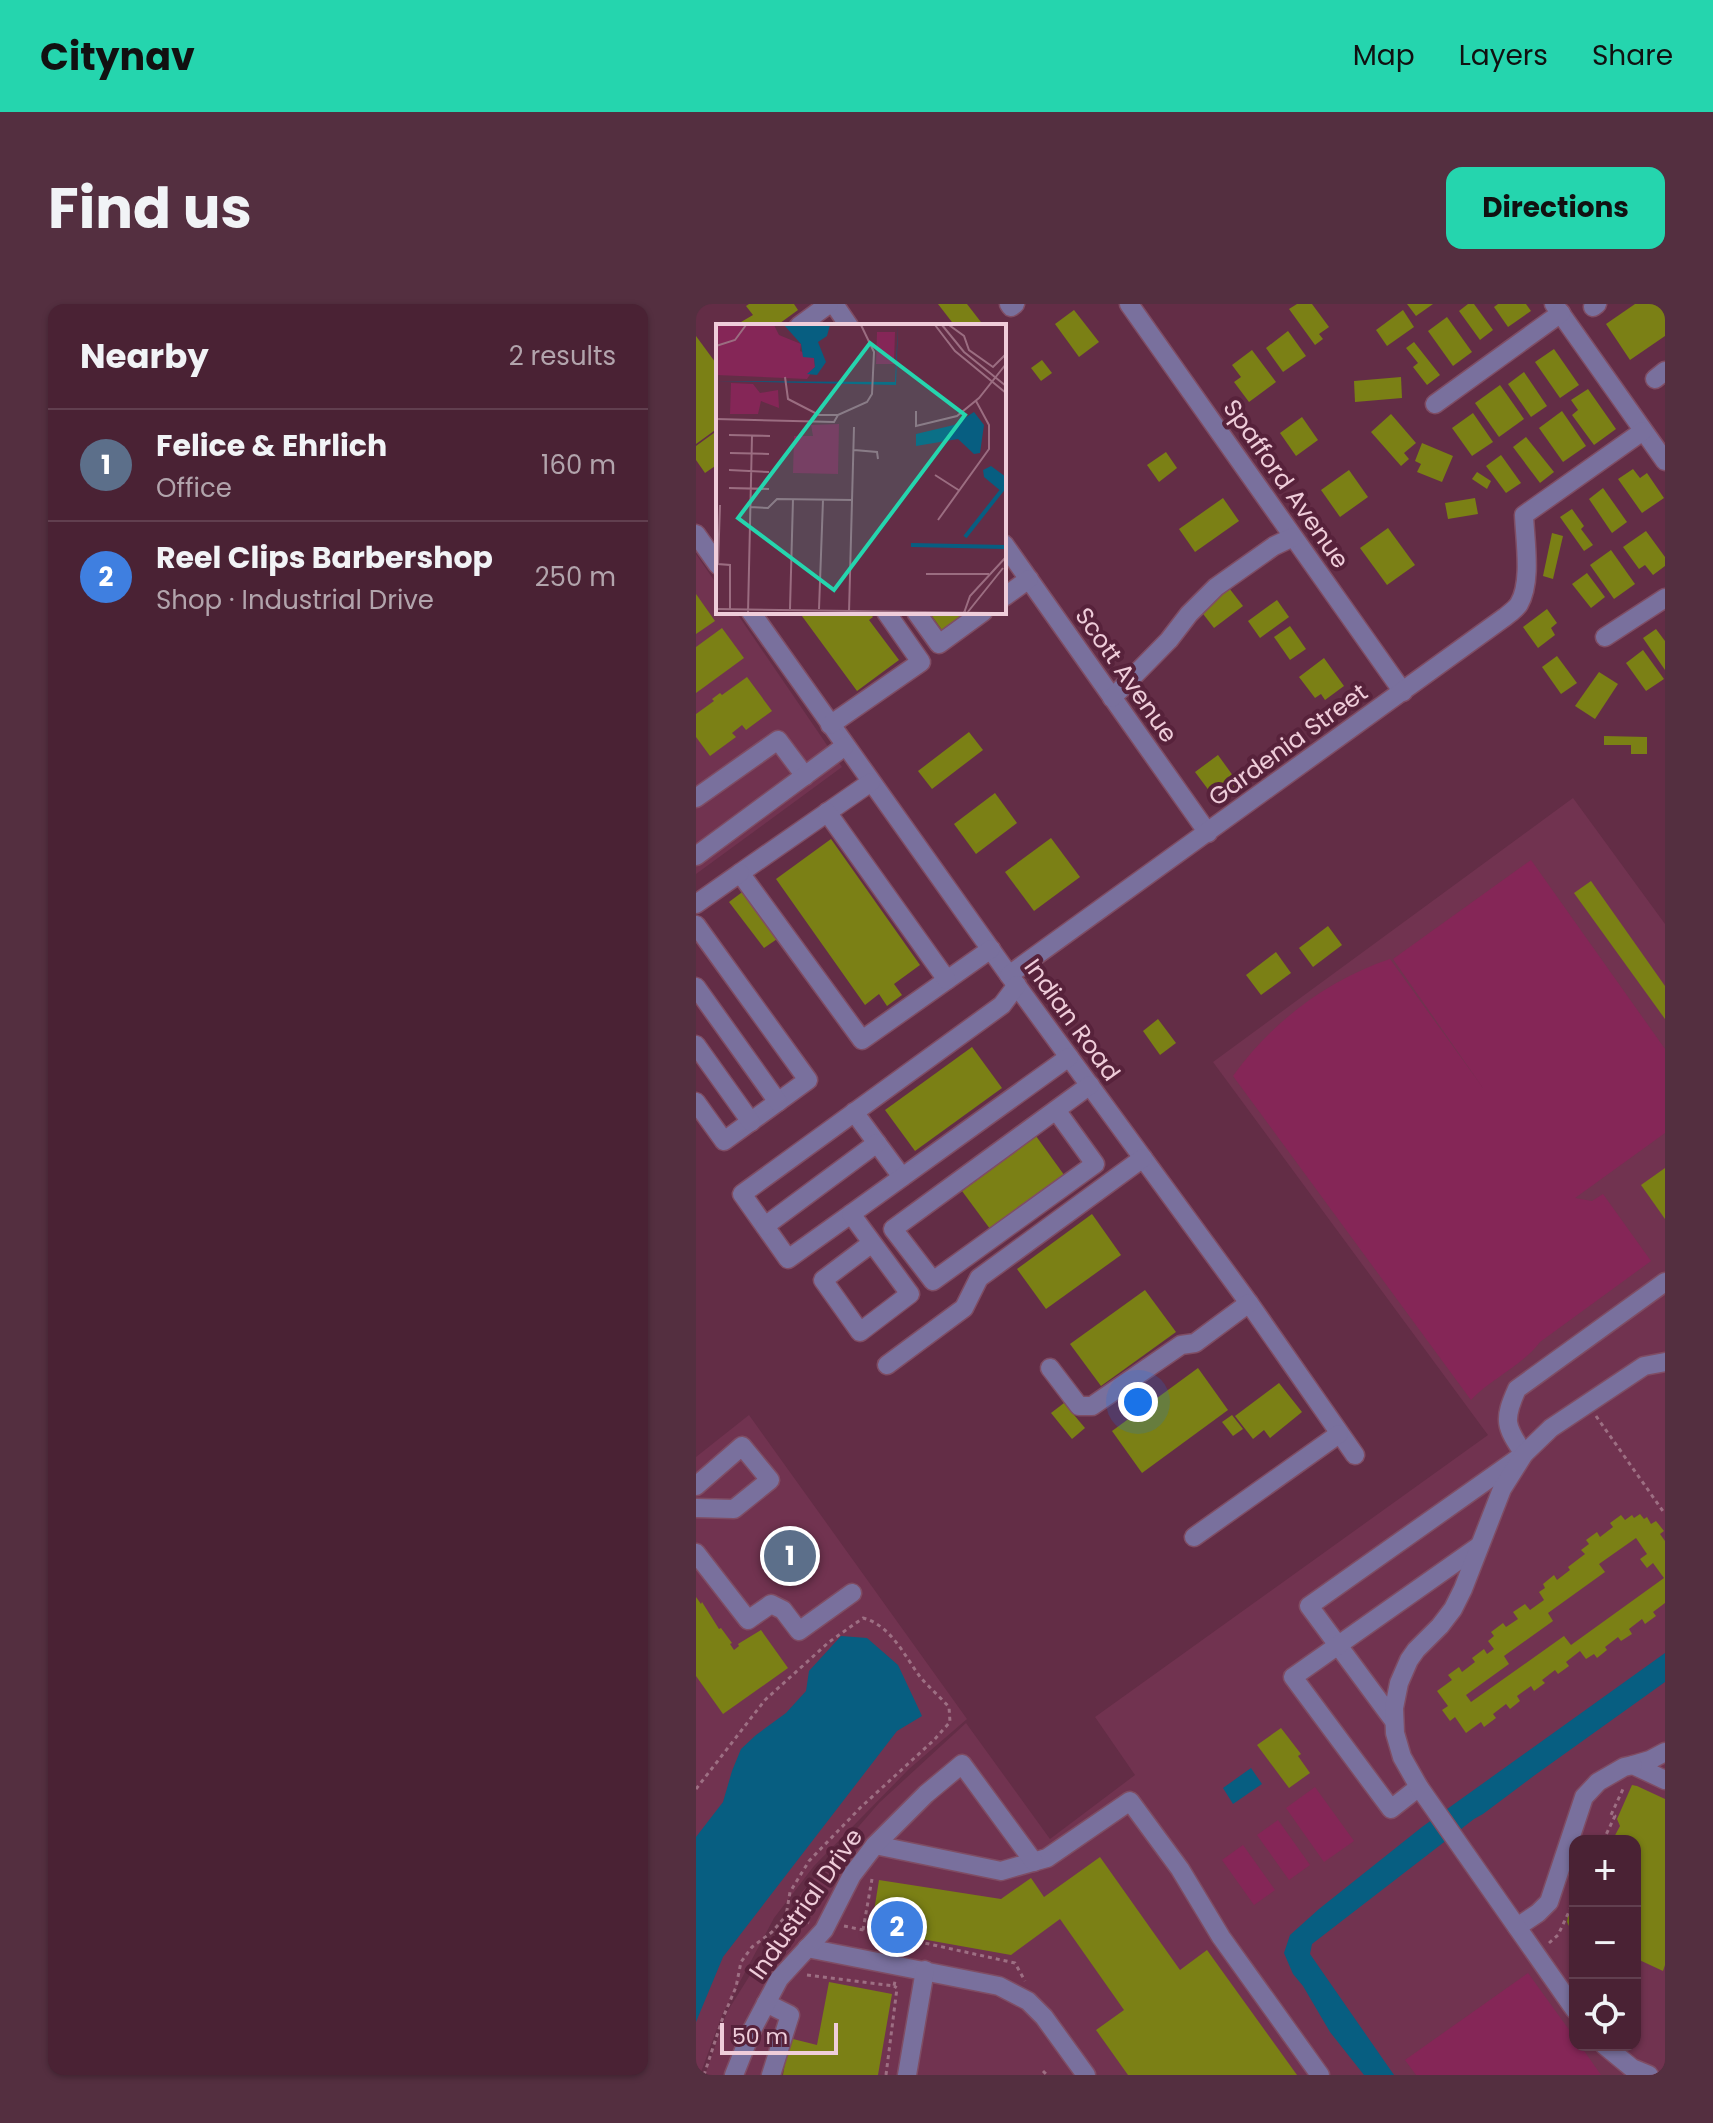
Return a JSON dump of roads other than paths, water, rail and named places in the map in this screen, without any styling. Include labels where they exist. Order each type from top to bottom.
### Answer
[{"type":"street","points":[[802,324],[832,304],[847,324]]},
{"type":"street","points":[[1009,304],[1011,307],[1015,304]]},
{"type":"street","name":"Spafford Avenue","points":[[1129,304],[1403,692]]},
{"type":"street","points":[[1435,404],[1557,309],[1665,461]]},
{"type":"street","name":"Gardenia Street","points":[[765,1226],[742,1194],[1002,1005],[1013,980],[1517,607],[1524,593],[1526,576],[1524,515],[1643,431]]},
{"type":"street","points":[[696,534],[716,562]]},
{"type":"street","points":[[1112,698],[1216,587],[1274,546],[1293,537]]},
{"type":"street","name":"Scott Avenue","points":[[1006,547],[1208,833]]},
{"type":"street","points":[[1006,596],[1029,579]]},
{"type":"street","points":[[1605,637],[1665,598]]},
{"type":"street","name":"Indian Road","points":[[752,614],[1355,1455]]},
{"type":"street","points":[[830,725],[921,662],[887,614]]},
{"type":"street","points":[[917,614],[939,644],[980,614]]},
{"type":"street","points":[[696,798],[778,740],[805,776]]},
{"type":"street","points":[[696,856],[845,746]]},
{"type":"street","points":[[696,904],[871,782]]},
{"type":"street","points":[[827,812],[947,980]]},
{"type":"street","points":[[740,873],[862,1040],[991,949]]},
{"type":"street","points":[[696,925],[808,1080],[724,1141],[696,1102]]},
{"type":"street","points":[[696,987],[778,1102]]},
{"type":"street","points":[[696,1045],[751,1122]]},
{"type":"street","points":[[877,1143],[765,1226],[788,1259],[1069,1057]]},
{"type":"street","points":[[1056,1110],[1095,1164],[933,1281],[893,1229],[1090,1085]]},
{"type":"street","points":[[854,1112],[902,1177]]},
{"type":"street","points":[[887,1365],[964,1308],[979,1278],[1143,1158]]},
{"type":"street","points":[[851,1214],[910,1294],[860,1332],[823,1280],[872,1243]]},
{"type":"street","points":[[1524,1454],[1510,1433],[1507,1410],[1517,1389],[1665,1282]]},
{"type":"street","points":[[1050,1368],[1079,1406],[1092,1406],[1181,1345],[1195,1343],[1249,1303]]},
{"type":"street","points":[[1394,1721],[1309,1606],[1524,1454],[1551,1428],[1665,1350]]},
{"type":"street","points":[[1644,1366],[1665,1362]]},
{"type":"street","points":[[1194,1537],[1339,1434]]},
{"type":"street","points":[[696,1486],[742,1446],[770,1480],[734,1509],[696,1508]]},
{"type":"street","points":[[1524,1454],[1502,1489],[1453,1609],[1416,1650],[1403,1672],[1396,1696],[1394,1721],[1402,1757],[1419,1787],[1569,2001]]},
{"type":"street","points":[[1419,1787],[1391,1809],[1293,1677],[1479,1546]]},
{"type":"street","points":[[696,1553],[748,1620],[771,1604],[783,1610],[799,1631],[852,1593]]},
{"type":"street","points":[[1630,1774],[1665,1752]]},
{"type":"street","name":"Industrial Drive","points":[[734,2075],[752,2030],[779,1979],[824,1930],[852,1875],[871,1850],[926,1794],[962,1764],[1034,1862]]},
{"type":"street","points":[[1517,1927],[1549,1902],[1584,1797],[1598,1782],[1624,1767],[1630,1774],[1665,1780]]},
{"type":"street","points":[[871,1850],[1001,1871],[1047,1858],[1130,1801],[1180,1869],[1221,1937],[1320,2075]]},
{"type":"street","points":[[807,1948],[999,1986],[1028,2001],[1044,2017],[1086,2075]]},
{"type":"street","points":[[907,2075],[925,1970]]},
{"type":"street","points":[[766,2003],[790,2015],[771,2075]]},
{"type":"street","points":[[1611,2051],[1632,2068],[1649,2075]]},
{"type":"water","points":[[841,1636],[867,1638],[898,1665],[922,1716],[897,1731],[723,1957],[696,2022],[696,1837],[723,1802],[741,1749],[786,1713],[806,1691],[809,1671]]},
{"type":"water","points":[[1665,1653],[1665,1682],[1474,1819],[1312,1944],[1310,1954],[1394,2075],[1364,2075],[1330,2032],[1293,1974],[1284,1953],[1290,1935],[1422,1827]]},
{"type":"water","points":[[1251,1768],[1262,1784],[1233,1804],[1223,1788]]},
{"type":"place","name":"Felice & Ehrlich","points":[[790,1556]]},
{"type":"place","name":"Reel Clips Barbershop","points":[[897,1927]]}]
